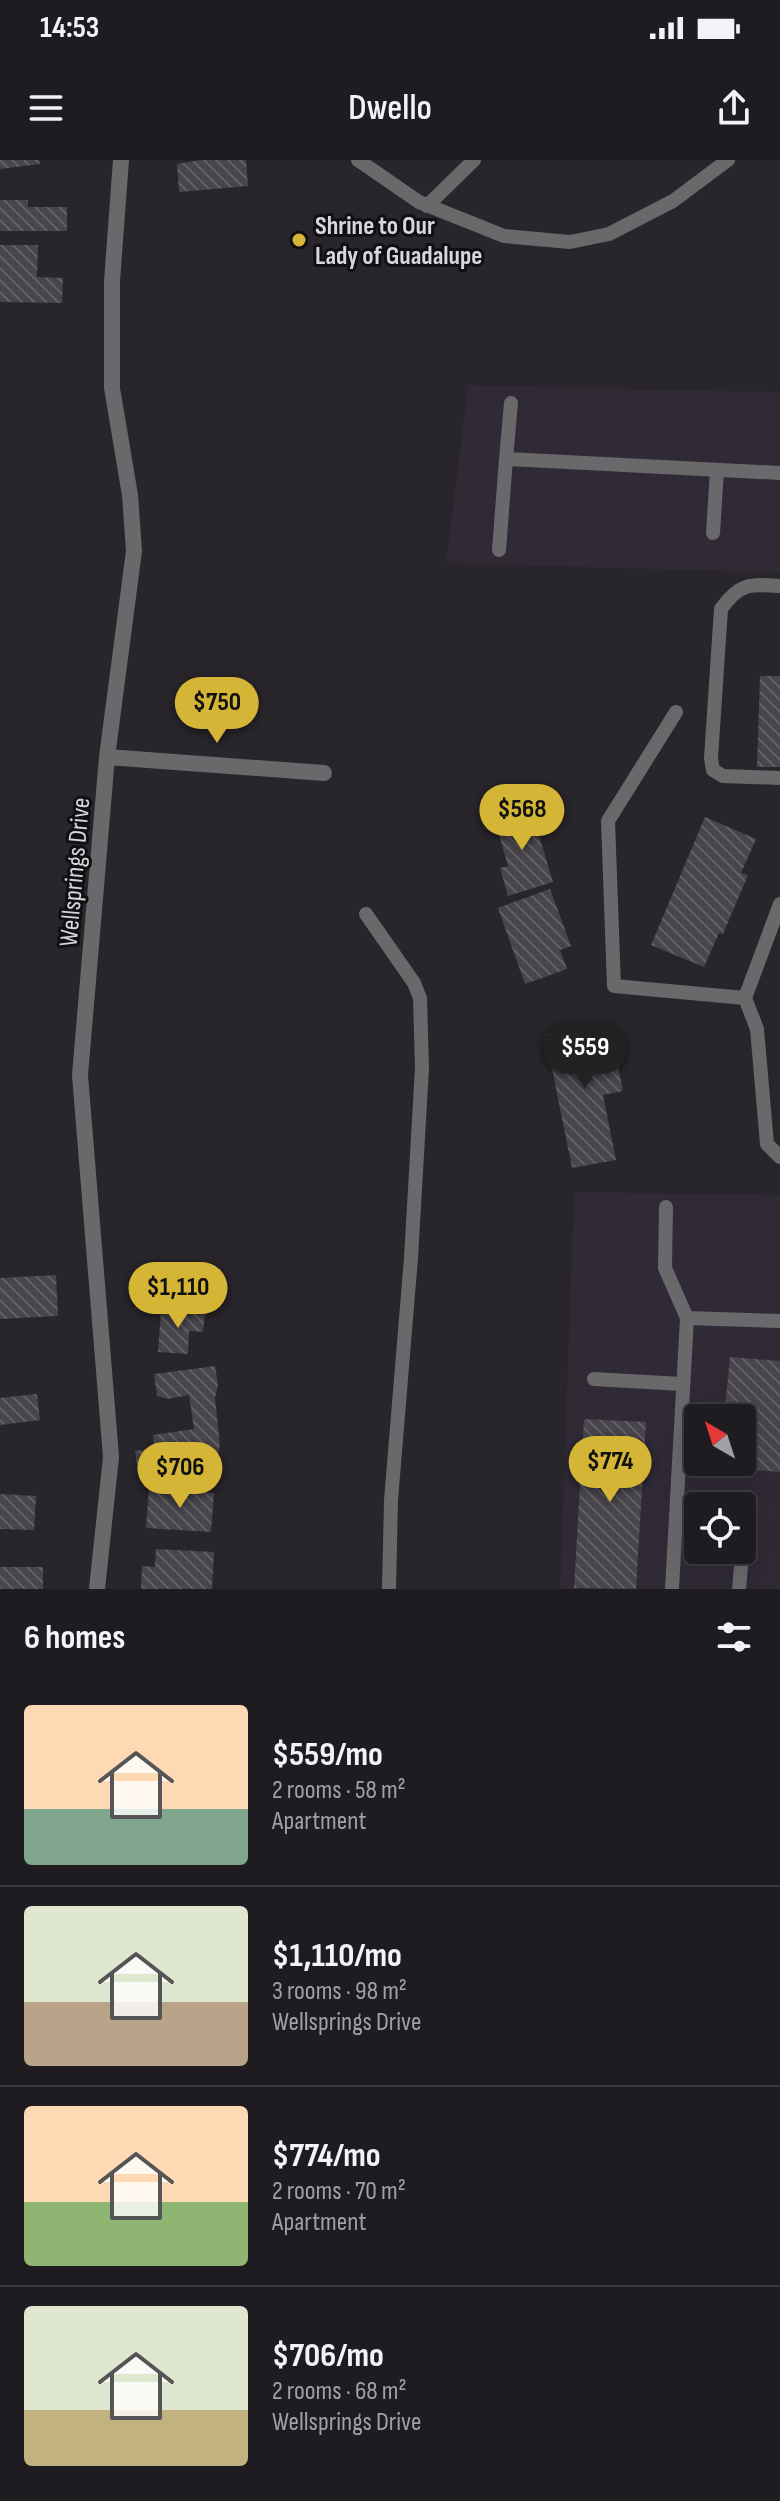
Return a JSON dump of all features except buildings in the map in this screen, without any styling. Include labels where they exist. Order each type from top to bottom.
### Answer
[{"type":"street","name":"Wellsprings Drive","points":[[97,1589],[111,1457],[80,1075],[107,757],[134,551],[130,495],[112,388],[112,281],[121,160]]},
{"type":"street","points":[[107,757],[324,773]]},
{"type":"lane","points":[[358,160],[427,206],[504,236],[570,242],[609,234],[660,208],[728,160]]},
{"type":"lane","points":[[427,206],[474,160]]},
{"type":"lane","points":[[499,550],[511,403]]},
{"type":"lane","points":[[506,459],[780,473]]},
{"type":"lane","points":[[713,533],[717,470]]},
{"type":"lane","points":[[780,586],[756,584],[740,588],[731,594],[721,609],[711,758],[713,770],[723,776],[780,778]]},
{"type":"lane","points":[[676,712],[608,821],[614,986],[745,998]]},
{"type":"lane","points":[[780,904],[745,998],[757,1029],[767,1144],[780,1157]]},
{"type":"lane","points":[[366,914],[414,983],[420,998],[422,1068],[411,1258],[391,1500],[389,1589]]},
{"type":"lane","points":[[666,1207],[665,1268],[687,1318],[672,1589]]},
{"type":"lane","points":[[687,1318],[780,1321]]},
{"type":"lane","points":[[594,1379],[682,1384]]},
{"type":"lane","points":[[739,1589],[741,1564]]},
{"type":"shaded area","points":[[468,385],[780,392],[780,573],[446,563]]},
{"type":"shaded area","points":[[574,1192],[780,1195],[780,1589],[560,1589]]},
{"type":"place","name":"Shrine to Our Lady of Guadalupe","points":[[299,240]]}]
